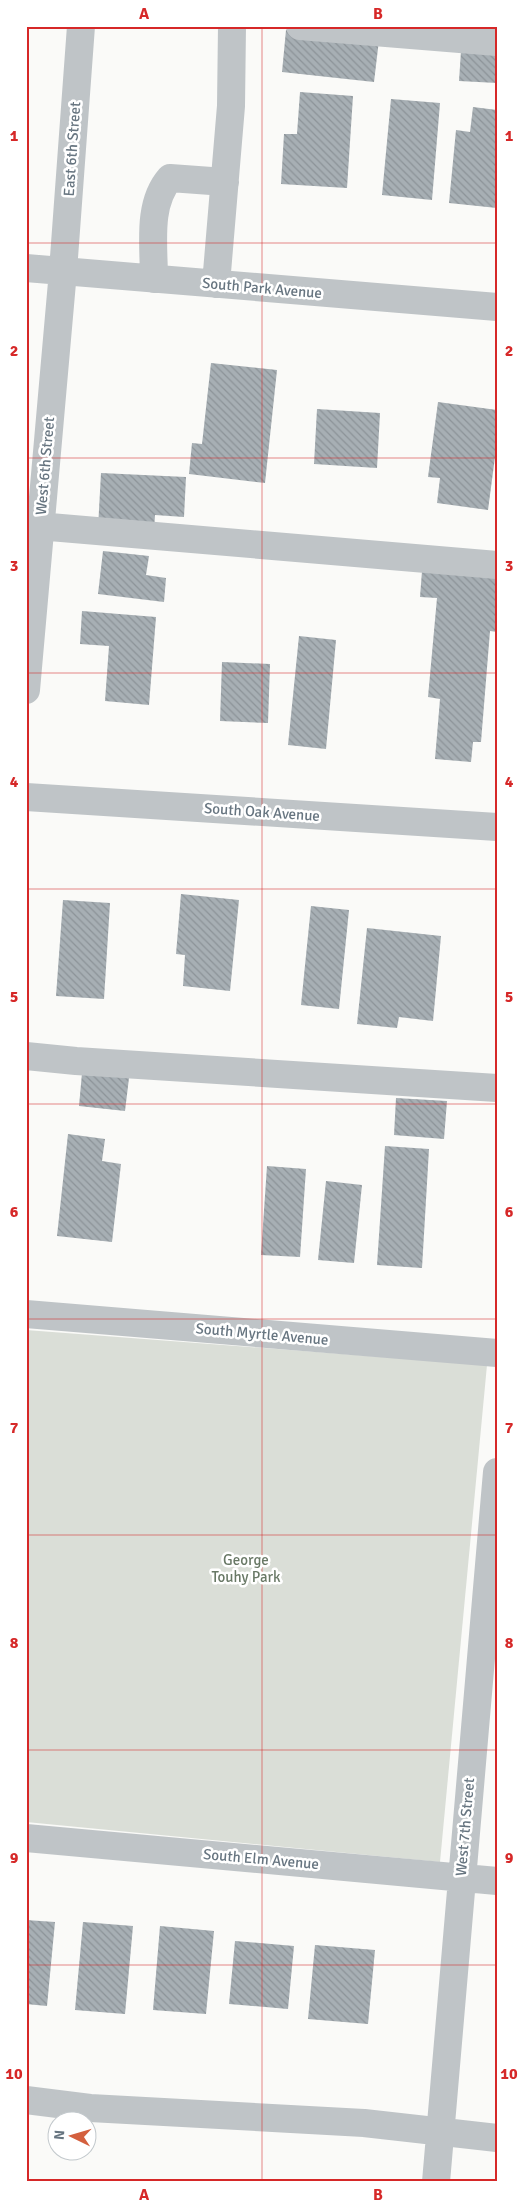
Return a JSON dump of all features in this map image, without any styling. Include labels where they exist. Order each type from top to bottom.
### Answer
[{"type":"street","name":"East 6th Street","points":[[63,271],[81,26]]},
{"type":"street","points":[[216,284],[231,106],[232,26]]},
{"type":"street","points":[[300,26],[497,42]]},
{"type":"street","points":[[154,279],[156,201],[161,188],[170,178],[225,182]]},
{"type":"street","name":"South Park Avenue","points":[[26,268],[497,307]]},
{"type":"street","name":"West 6th Street","points":[[26,690],[33,526],[63,271]]},
{"type":"street","points":[[33,526],[497,565]]},
{"type":"street","name":"South Oak Avenue","points":[[26,797],[497,827]]},
{"type":"street","points":[[26,1056],[76,1061],[497,1088]]},
{"type":"street","name":"South Myrtle Avenue","points":[[26,1314],[497,1353]]},
{"type":"street","name":"West 7th Street","points":[[436,2182],[460,1878],[497,1472]]},
{"type":"street","name":"South Elm Avenue","points":[[26,1838],[497,1881]]},
{"type":"street","points":[[26,2100],[90,2108],[364,2123],[497,2138]]},
{"type":"green space","name":"George Touhy Park","points":[[26,1330],[487,1365],[440,1862],[26,1822]]},
{"type":"building","points":[[286,30],[379,40],[374,82],[282,72]]},
{"type":"building","points":[[461,51],[497,53],[497,83],[459,81]]},
{"type":"building","points":[[300,92],[353,96],[347,188],[281,184],[284,134],[297,134]]},
{"type":"building","points":[[391,99],[440,103],[432,200],[382,195]]},
{"type":"building","points":[[473,107],[497,110],[497,208],[449,203],[456,130],[470,132]]},
{"type":"building","points":[[211,363],[277,370],[265,483],[189,474],[192,443],[202,444]]},
{"type":"building","points":[[438,402],[497,410],[497,442],[488,510],[437,503],[440,478],[428,477]]},
{"type":"building","points":[[317,409],[380,413],[377,468],[314,464]]},
{"type":"building","points":[[101,473],[186,477],[184,517],[155,515],[154,531],[98,528]]},
{"type":"building","points":[[103,551],[149,556],[146,575],[166,578],[164,602],[98,594]]},
{"type":"building","points":[[422,571],[497,577],[497,632],[490,631],[481,742],[473,742],[471,762],[435,759],[440,699],[428,697],[437,598],[420,597]]},
{"type":"building","points":[[82,611],[156,617],[149,705],[105,701],[109,646],[80,644]]},
{"type":"building","points":[[299,636],[336,640],[326,749],[288,745]]},
{"type":"building","points":[[222,662],[270,664],[268,723],[220,721]]},
{"type":"building","points":[[181,894],[239,900],[230,991],[183,986],[185,955],[176,954]]},
{"type":"building","points":[[63,900],[110,903],[104,999],[56,996]]},
{"type":"building","points":[[311,906],[349,910],[339,1009],[301,1005]]},
{"type":"building","points":[[367,928],[441,936],[433,1021],[399,1017],[397,1028],[357,1024]]},
{"type":"building","points":[[82,1073],[129,1078],[125,1111],[79,1106]]},
{"type":"building","points":[[396,1098],[447,1101],[444,1139],[394,1135]]},
{"type":"building","points":[[68,1134],[105,1139],[102,1161],[121,1164],[112,1242],[57,1236]]},
{"type":"building","points":[[385,1146],[429,1149],[422,1268],[377,1265]]},
{"type":"building","points":[[267,1166],[306,1169],[300,1257],[261,1255]]},
{"type":"building","points":[[326,1181],[362,1185],[354,1263],[318,1260]]},
{"type":"building","points":[[26,1920],[55,1922],[47,2006],[26,2004]]},
{"type":"building","points":[[83,1922],[133,1926],[125,2014],[75,2010]]},
{"type":"building","points":[[160,1926],[214,1931],[206,2014],[153,2010]]},
{"type":"building","points":[[235,1941],[294,1946],[288,2009],[229,2004]]},
{"type":"building","points":[[315,1945],[375,1950],[368,2024],[308,2019]]}]
